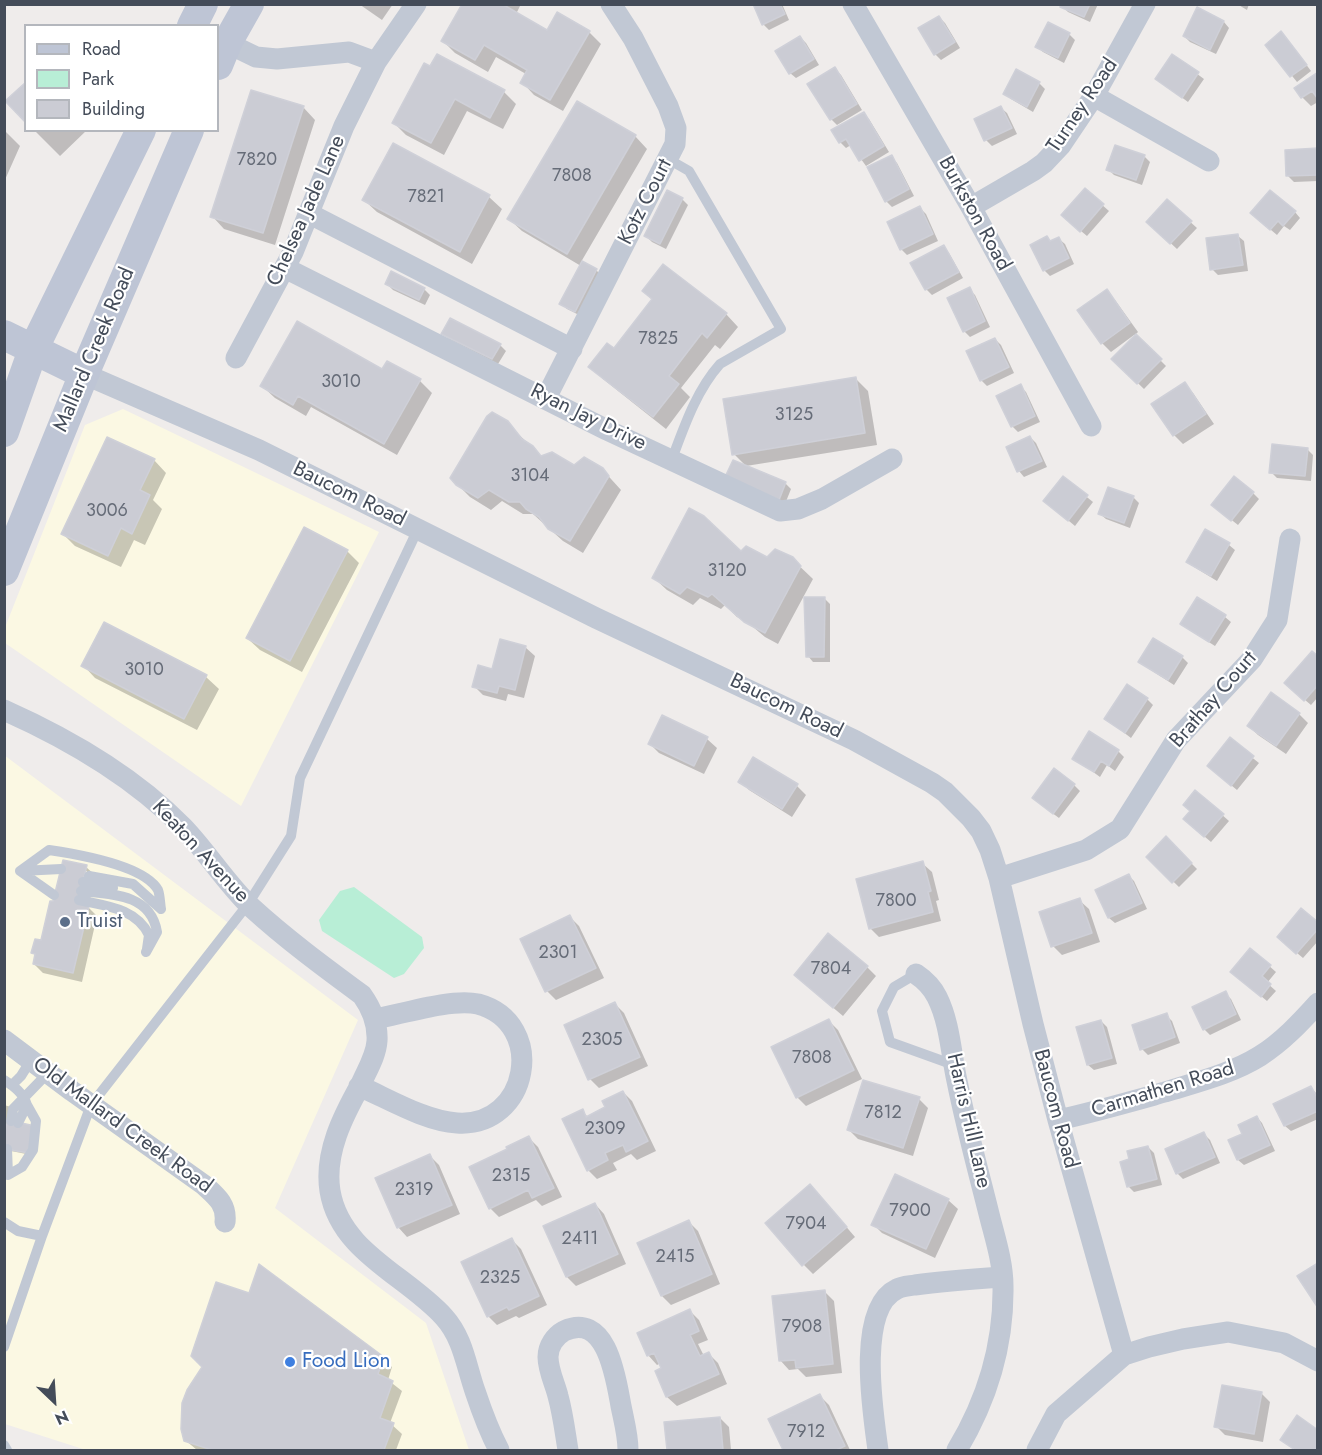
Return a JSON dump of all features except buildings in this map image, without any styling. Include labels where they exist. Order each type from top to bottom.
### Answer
[{"type":"main road","points":[[193,24],[203,4]]},
{"type":"main road","points":[[222,54],[249,4]]},
{"type":"main road","points":[[4,432],[33,350],[140,132]]},
{"type":"main road","name":"Mallard Creek Road","points":[[4,571],[84,374],[188,132]]},
{"type":"main road","points":[[4,335],[84,374]]},
{"type":"street","points":[[222,54],[277,59],[349,52],[376,62],[416,4]]},
{"type":"street","name":"Kotz Court","points":[[546,398],[675,144],[676,128],[668,106],[633,38],[611,4]]},
{"type":"street","name":"Burkston Road","points":[[853,4],[971,207],[1091,426]]},
{"type":"street","name":"Turney Road","points":[[971,207],[1011,185],[1044,163],[1061,145],[1094,96],[1145,4]]},
{"type":"street","name":"Chelsea Jade Lane","points":[[236,358],[293,252],[344,126],[376,62]]},
{"type":"street","points":[[1094,96],[1209,161]]},
{"type":"street","points":[[308,213],[572,349]]},
{"type":"street","name":"Ryan Jay Drive","points":[[285,268],[607,430],[780,511],[798,509],[822,499],[892,459]]},
{"type":"street","name":"Baucom Road","points":[[84,374],[259,450],[596,618],[854,740],[945,792],[981,831],[999,878],[1058,1120],[1124,1355]]},
{"type":"street","name":"Brathay Court","points":[[999,878],[1086,850],[1120,829],[1176,740],[1252,658],[1277,620],[1290,539]]},
{"type":"street","name":"Keaton Avenue","points":[[4,710],[38,725],[98,759],[145,794],[183,827],[248,904],[283,937],[362,995],[375,1019],[377,1044],[371,1065],[335,1139],[330,1162],[331,1192],[337,1214],[355,1243],[426,1298],[446,1319],[464,1352],[474,1390],[499,1450]]},
{"type":"street","name":"Harris Hill Lane","points":[[916,974],[926,980],[937,997],[945,1018],[999,1252],[1002,1277],[999,1347],[993,1370],[972,1425],[957,1450]]},
{"type":"street","points":[[359,1086],[435,1120],[458,1124],[475,1122],[492,1116],[509,1102],[518,1086],[523,1069],[522,1050],[515,1032],[500,1015],[485,1006],[457,1002],[375,1019]]},
{"type":"street","name":"Carmathen Road","points":[[1058,1120],[1169,1091],[1236,1068],[1260,1056],[1283,1040],[1317,1003]]},
{"type":"street","name":"Old Mallard Creek Road","points":[[4,1040],[210,1190],[222,1203],[226,1213],[225,1222]]},
{"type":"street","points":[[878,1450],[872,1390],[871,1338],[880,1304],[898,1288],[932,1282],[1002,1277]]},
{"type":"street","points":[[568,1450],[563,1415],[548,1357],[555,1338],[566,1330],[577,1328],[597,1335],[611,1361],[628,1434],[628,1450]]},
{"type":"street","points":[[1037,1450],[1056,1414],[1124,1355],[1183,1339],[1228,1332],[1284,1343],[1317,1361]]},
{"type":"street","points":[[1044,1450],[1056,1414]]},
{"type":"lane","points":[[668,159],[689,171],[781,329],[720,364],[712,373],[687,418],[672,459]]},
{"type":"lane","points":[[4,1347],[91,1105],[248,904],[291,836],[300,778],[418,529]]},
{"type":"lane","points":[[20,871],[49,850],[77,854],[123,867],[144,877],[158,891],[160,914],[157,932],[146,952],[149,935],[135,916],[82,887]]},
{"type":"lane","points":[[20,871],[58,881],[20,871]]},
{"type":"lane","points":[[82,887],[138,894],[160,914]]},
{"type":"lane","points":[[82,887],[134,900],[152,914],[157,932]]},
{"type":"lane","points":[[916,974],[894,987],[882,1011],[890,1042],[954,1065]]},
{"type":"lane","points":[[6,1176],[22,1167],[33,1150],[36,1121],[26,1101],[8,1082],[21,1076],[31,1060]]},
{"type":"lane","points":[[14,1122],[13,1109],[26,1101],[48,1073]]},
{"type":"lane","points":[[6,1176],[13,1166],[11,1150]]},
{"type":"lane","points":[[4,1222],[18,1231]]},
{"type":"lane","points":[[4,1232],[18,1231],[42,1236]]},
{"type":"lane","points":[[4,1445],[7,1450]]},
{"type":"shaded area","points":[[123,409],[379,532],[241,806],[5,643],[4,630],[85,425]]},
{"type":"shaded area","points":[[4,755],[358,1020],[275,1208],[426,1323],[469,1450],[86,1450],[5,1424]]},
{"type":"green space","points":[[354,887],[422,937],[424,948],[404,974],[394,978],[322,931],[319,920],[340,891]]},
{"type":"place","name":"Truist","points":[[65,922]]},
{"type":"place","name":"Food Lion","points":[[290,1362]]}]
